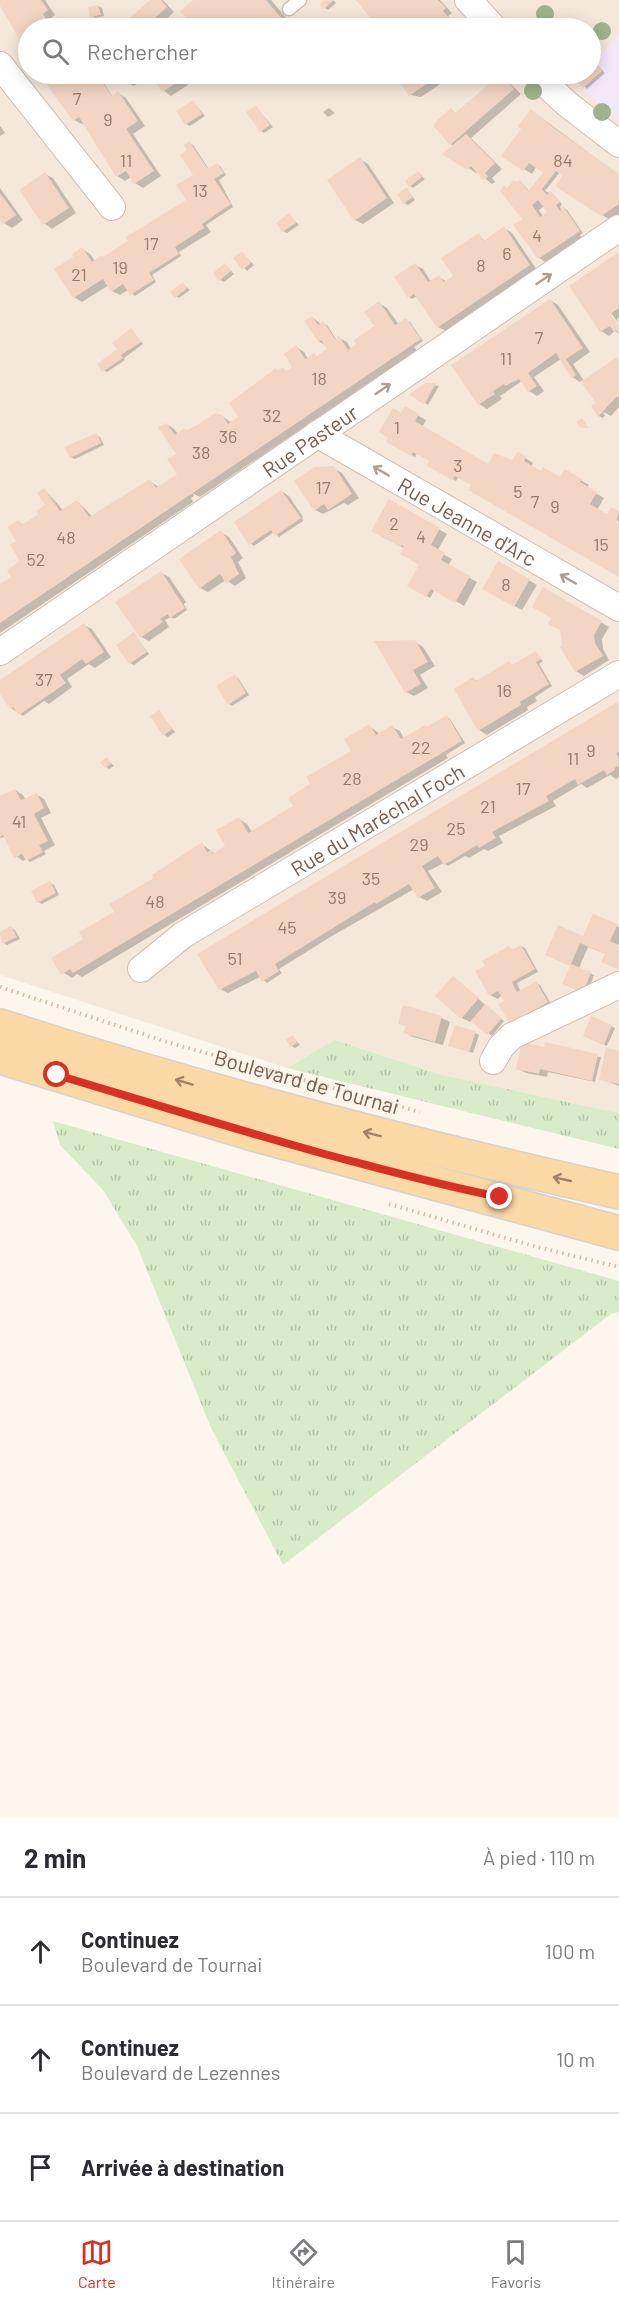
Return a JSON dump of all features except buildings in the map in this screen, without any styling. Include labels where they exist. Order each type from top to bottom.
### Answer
[{"type":"main road","name":"Boulevard de Tournai","points":[[0,1026],[305,1117],[431,1149],[619,1192]]},
{"type":"main road","points":[[0,1057],[253,1134],[619,1233]]},
{"type":"street","points":[[468,0],[485,18]]},
{"type":"street","points":[[0,65],[112,207]]},
{"type":"street","points":[[546,84],[567,104],[619,144]]},
{"type":"street","name":"Rue Pasteur","points":[[0,652],[619,228]]},
{"type":"street","name":"Rue Jeanne d'Arc","points":[[317,434],[619,608]]},
{"type":"street","name":"Rue du Maréchal Foch","points":[[141,969],[183,935],[619,674]]},
{"type":"street","points":[[493,1061],[501,1047],[512,1036],[619,985]]},
{"type":"street","points":[[450,1188],[619,1223]]},
{"type":"lane","points":[[289,9],[300,0]]},
{"type":"path","name":"Boulevard de Tournai","points":[[0,987],[170,1043],[424,1113]]},
{"type":"shaded area","points":[[0,0],[619,0],[619,1113],[442,1075],[336,1040],[287,1068],[0,975]]},
{"type":"shaded area","points":[[619,36],[619,118],[582,91],[590,84],[601,84],[601,74],[604,71],[601,68],[601,54]]},
{"type":"green space","points":[[335,1040],[442,1075],[619,1113],[619,1149],[287,1068]]},
{"type":"green space","points":[[53,1121],[619,1281],[619,1312],[611,1314],[283,1565],[211,1428],[137,1246],[103,1190],[60,1145]]},
{"type":"route","points":[[57,1075],[253,1134],[390,1172],[450,1188],[500,1197]]}]
